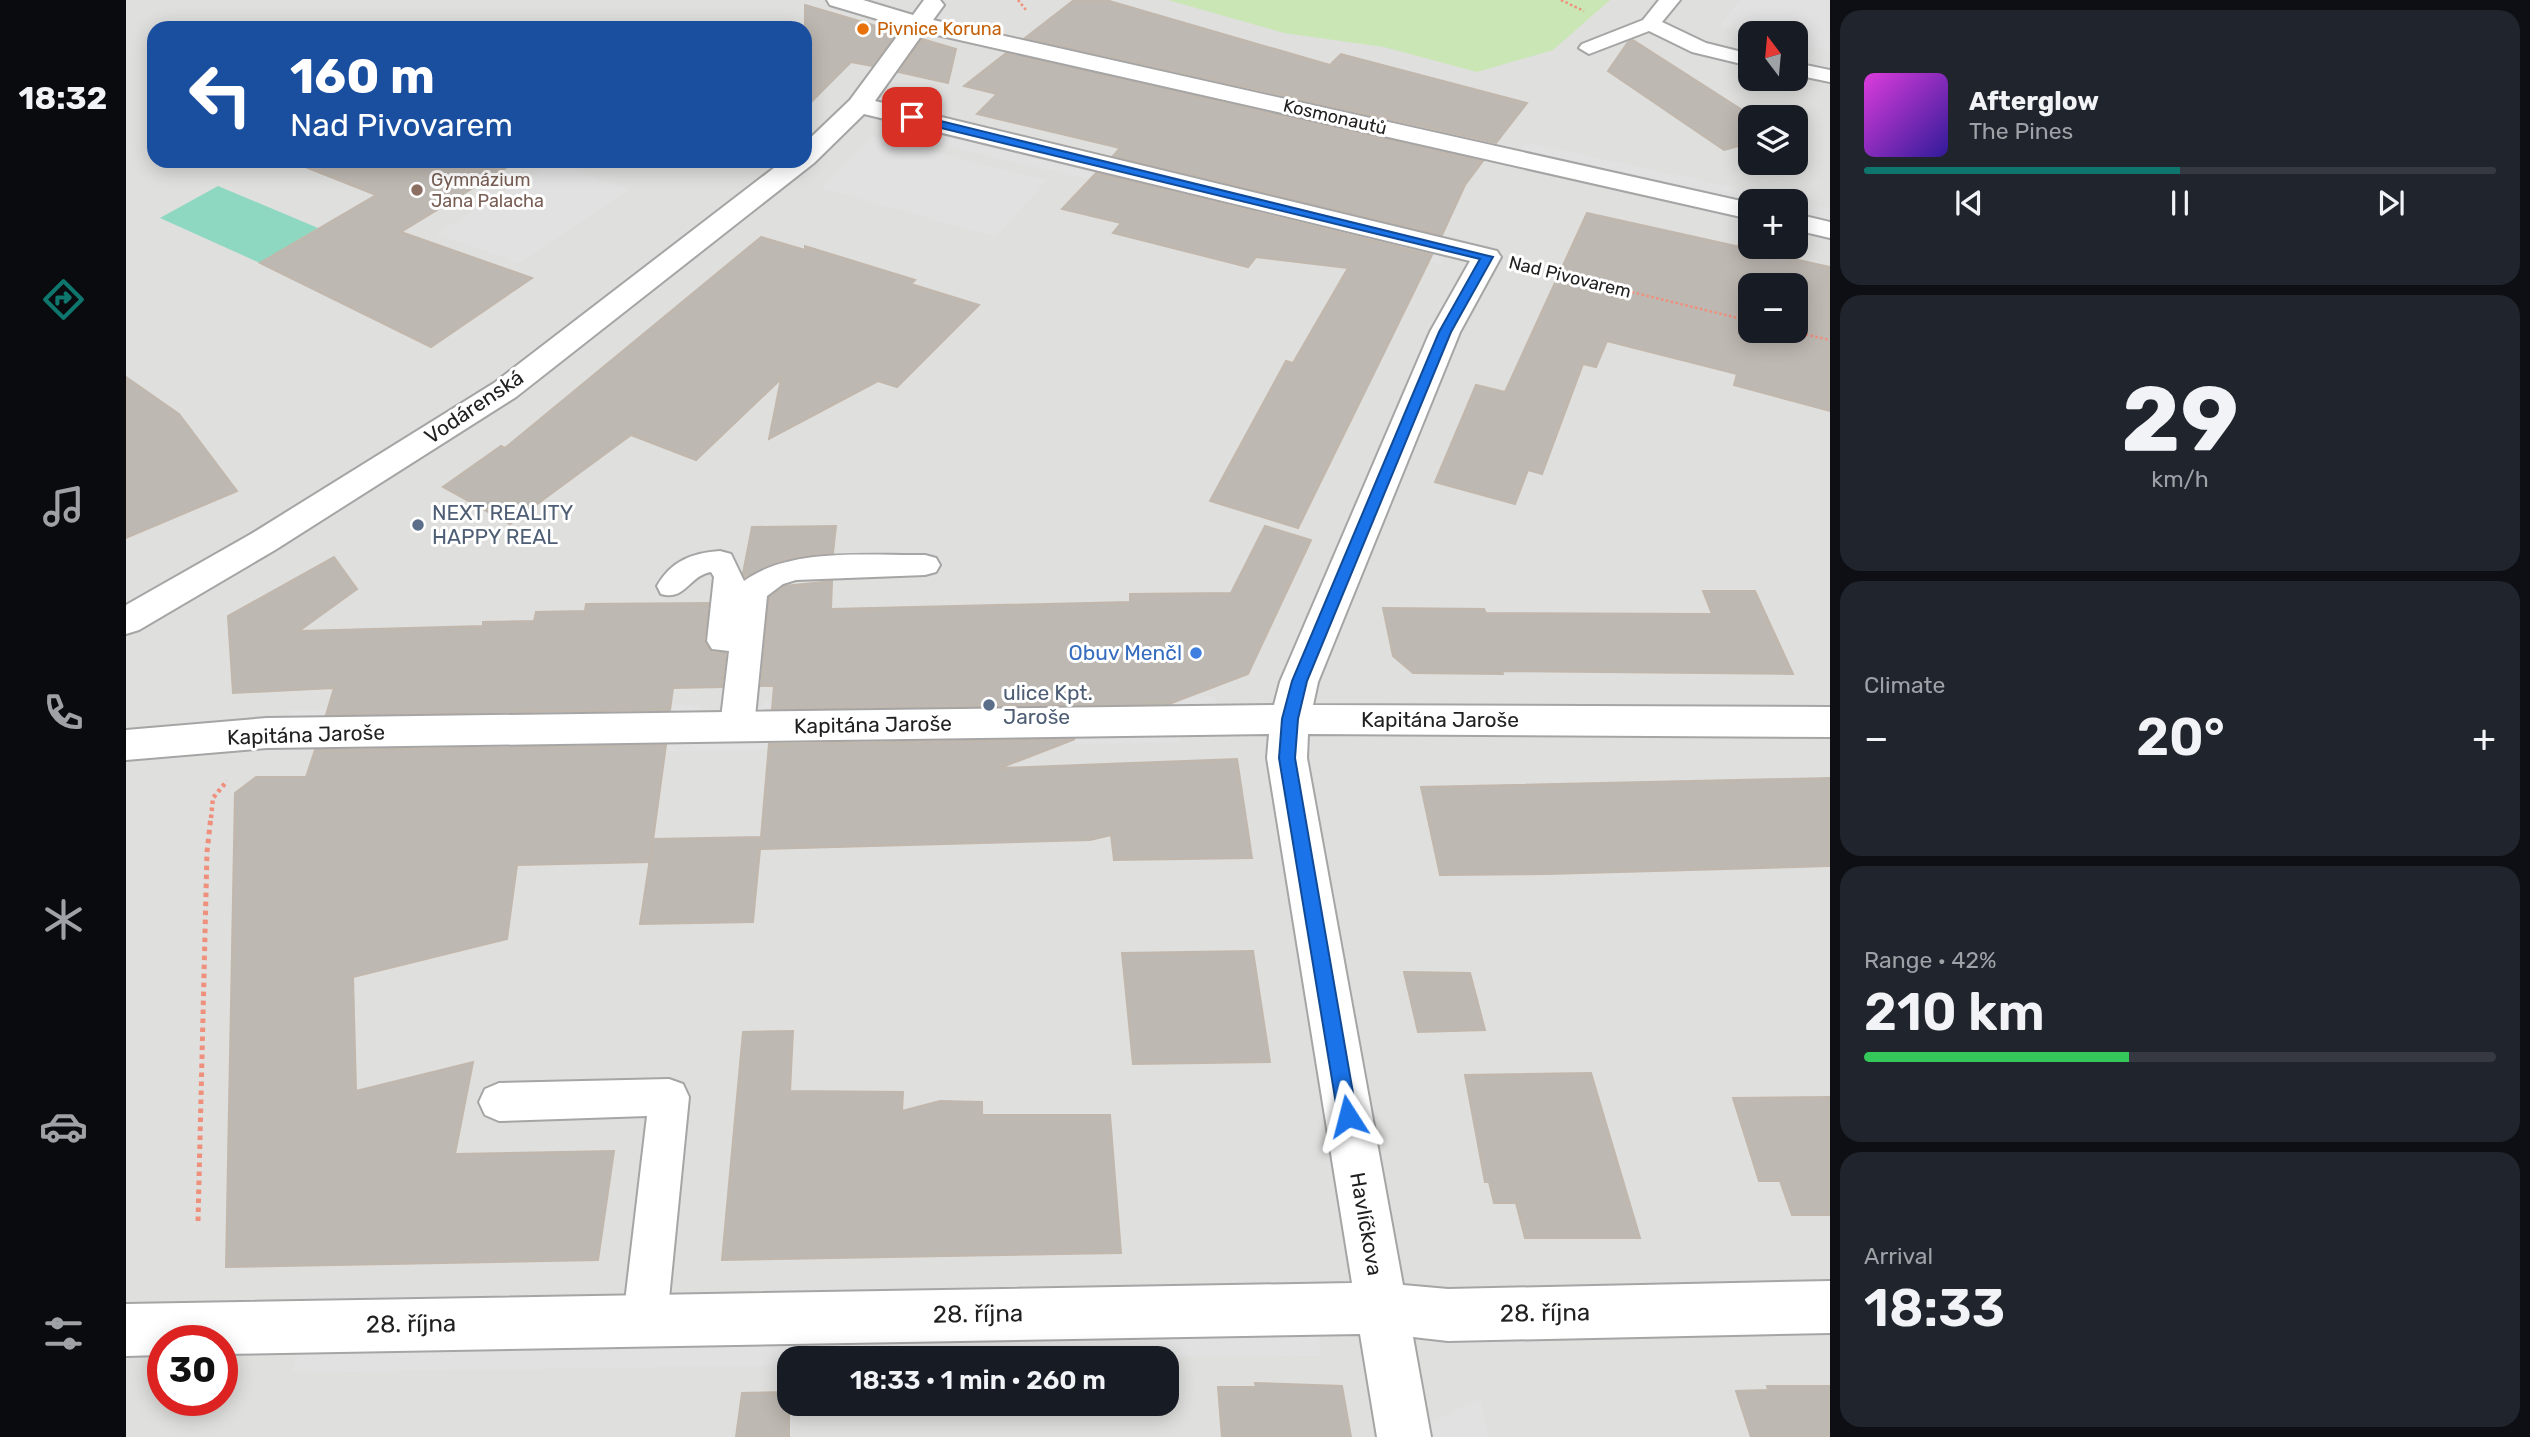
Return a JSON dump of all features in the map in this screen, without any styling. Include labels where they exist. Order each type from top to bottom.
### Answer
[{"type":"street","name":"Kosmonautů","points":[[838,0],[919,23],[1738,208]]},
{"type":"street","points":[[812,150],[859,105],[935,0]]},
{"type":"street","name":"Nad Pivovarem","points":[[859,105],[1487,257]]},
{"type":"street","name":"Vodárenská","points":[[126,621],[263,542],[505,390],[791,168]]},
{"type":"street","points":[[1808,225],[1830,230]]},
{"type":"street","name":"Havlíčkova","points":[[1404,1437],[1287,758],[1290,719],[1299,681],[1445,332],[1487,257]]},
{"type":"street","name":"Kapitána Jaroše","points":[[126,753],[267,733],[1290,719],[1830,722]]},
{"type":"street","name":"28. října","points":[[126,1330],[645,1318],[1381,1308],[1448,1315],[1830,1307]]},
{"type":"lane","points":[[1589,48],[1650,24],[1670,0]]},
{"type":"lane","points":[[1650,24],[1699,48],[1738,57]]},
{"type":"lane","points":[[1808,71],[1830,76]]},
{"type":"lane","points":[[672,586],[681,572],[702,562],[720,561],[729,577],[726,727]]},
{"type":"lane","points":[[726,727],[752,591],[772,576],[796,569],[925,565]]},
{"type":"lane","points":[[499,1102],[669,1097],[645,1318]]},
{"type":"path","name":"Nad Pivovarem","points":[[1487,257],[1738,318]]},
{"type":"path","points":[[1808,335],[1830,340]]},
{"type":"path","points":[[198,1222],[207,852],[213,798],[229,778]]},
{"type":"shaded area","points":[[126,0],[1830,0],[1830,1437],[126,1437]]},
{"type":"shaded area","points":[[1740,0],[1830,0],[1830,51],[1808,46],[1808,21],[1738,21],[1738,30],[1720,26]]},
{"type":"shaded area","points":[[925,128],[1444,252],[1442,265],[915,138]]},
{"type":"shaded area","points":[[873,136],[1047,180],[996,237],[821,188]]},
{"type":"shaded area","points":[[1525,142],[1740,189],[1738,208],[1519,159]]},
{"type":"shaded area","points":[[543,168],[572,168],[629,190],[519,263],[436,234]]},
{"type":"shaded area","points":[[1808,204],[1830,209],[1830,230],[1808,225]]},
{"type":"shaded area","name":"ulice Kpt. Jaroše","points":[[1215,696],[1217,709],[760,716],[763,701]]},
{"type":"shaded area","points":[[701,705],[699,717],[284,723],[291,710]]},
{"type":"shaded area","points":[[1178,727],[1181,742],[316,758],[321,743]]},
{"type":"shaded area","points":[[1319,1330],[1320,1356],[1179,1357],[1179,1346],[777,1346],[777,1365],[292,1373],[297,1350]]},
{"type":"shaded area","points":[[1480,1399],[1489,1437],[1434,1437],[1431,1422]]},
{"type":"green space","points":[[1168,0],[1610,0],[1553,50],[1477,72],[1384,47],[1284,33]]},
{"type":"green space","points":[[218,186],[318,228],[260,263],[160,218]]},
{"type":"building","points":[[1074,0],[1106,0],[1330,65],[1341,54],[1527,103],[1496,143],[1025,38]]},
{"type":"building","points":[[805,5],[897,32],[872,66],[851,62],[812,101],[812,21],[805,21]]},
{"type":"building","points":[[922,39],[956,49],[948,83],[899,72]]},
{"type":"building","points":[[1633,40],[1738,107],[1738,146],[1724,150],[1608,71],[1628,42]]},
{"type":"building","points":[[1006,53],[1483,161],[1465,185],[1442,235],[1113,156],[1120,148],[977,114],[997,94],[964,86]]},
{"type":"building","points":[[308,168],[506,168],[401,232],[532,278],[431,347],[260,263],[376,195]]},
{"type":"building","points":[[1096,173],[1432,255],[1298,528],[1210,501],[1286,361],[1293,363],[1348,268],[1256,257],[1248,267],[1113,233],[1121,223],[1062,209]]},
{"type":"building","points":[[1587,213],[1738,247],[1738,259],[1794,259],[1830,267],[1830,411],[1734,385],[1737,374],[1607,341],[1596,367],[1583,364],[1542,474],[1528,470],[1515,504],[1435,482],[1476,385],[1505,392]]},
{"type":"building","points":[[761,237],[805,250],[805,246],[915,280],[911,284],[979,305],[897,387],[878,381],[769,439],[781,379],[696,460],[631,435],[510,524],[443,487],[501,446],[505,448]]},
{"type":"building","points":[[126,377],[179,414],[237,491],[126,538]]},
{"type":"building","points":[[836,526],[833,553],[784,560],[745,577],[743,573],[752,527]]},
{"type":"building","points":[[1265,526],[1311,540],[1248,674],[1169,704],[772,709],[774,686],[761,686],[769,597],[784,586],[832,581],[831,609],[1130,602],[1130,594],[1231,593]]},
{"type":"building","points":[[334,557],[357,589],[299,631],[483,626],[483,622],[534,621],[536,612],[585,611],[586,604],[709,603],[704,641],[712,652],[726,653],[722,687],[673,688],[670,710],[326,715],[334,688],[233,693],[228,616]]},
{"type":"building","points":[[1703,591],[1755,591],[1793,674],[1502,671],[1503,674],[1413,673],[1393,656],[1383,608],[1484,609],[1486,613],[1712,614]]},
{"type":"building","points":[[1075,739],[1000,768],[1237,759],[1252,858],[1114,860],[1111,835],[1090,840],[760,849],[753,922],[640,924],[653,839],[761,837],[769,744]]},
{"type":"building","points":[[666,745],[650,862],[517,865],[507,939],[353,977],[356,1091],[473,1062],[455,1154],[614,1151],[598,1260],[226,1267],[235,793],[256,777],[306,777],[315,750]]},
{"type":"building","points":[[1830,778],[1830,866],[1547,874],[1440,875],[1421,787]]},
{"type":"building","points":[[1253,951],[1270,1062],[1133,1064],[1122,953]]},
{"type":"building","points":[[1404,972],[1470,973],[1485,1030],[1418,1032]]},
{"type":"building","points":[[793,1031],[790,1091],[903,1092],[902,1111],[940,1101],[982,1102],[982,1115],[1110,1115],[1121,1253],[722,1260],[743,1032]]},
{"type":"building","points":[[1591,1073],[1640,1238],[1525,1238],[1516,1203],[1494,1203],[1489,1182],[1485,1182],[1465,1075]]},
{"type":"building","points":[[1830,1097],[1830,1215],[1792,1215],[1780,1181],[1759,1181],[1733,1098]]},
{"type":"building","points":[[1255,1383],[1342,1386],[1351,1437],[1222,1437],[1218,1387],[1256,1387]]},
{"type":"building","points":[[1767,1386],[1830,1386],[1830,1437],[1751,1437],[1736,1391],[1768,1390]]},
{"type":"building","points":[[777,1392],[777,1416],[789,1416],[789,1437],[736,1437],[742,1393]]},
{"type":"place","name":"Pivnice Koruna","points":[[863,29]]},
{"type":"place","name":"Gymnázium Jana Palacha","points":[[417,190]]},
{"type":"place","name":"NEXT REALITY HAPPY REAL","points":[[418,525]]},
{"type":"place","name":"Obuv Menčl","points":[[1196,653]]},
{"type":"place","name":"ulice Kpt. Jaroše","points":[[989,705]]},
{"type":"route","points":[[912,117],[1487,257],[1445,332],[1299,681],[1290,719],[1287,758],[1348,1116]]}]
